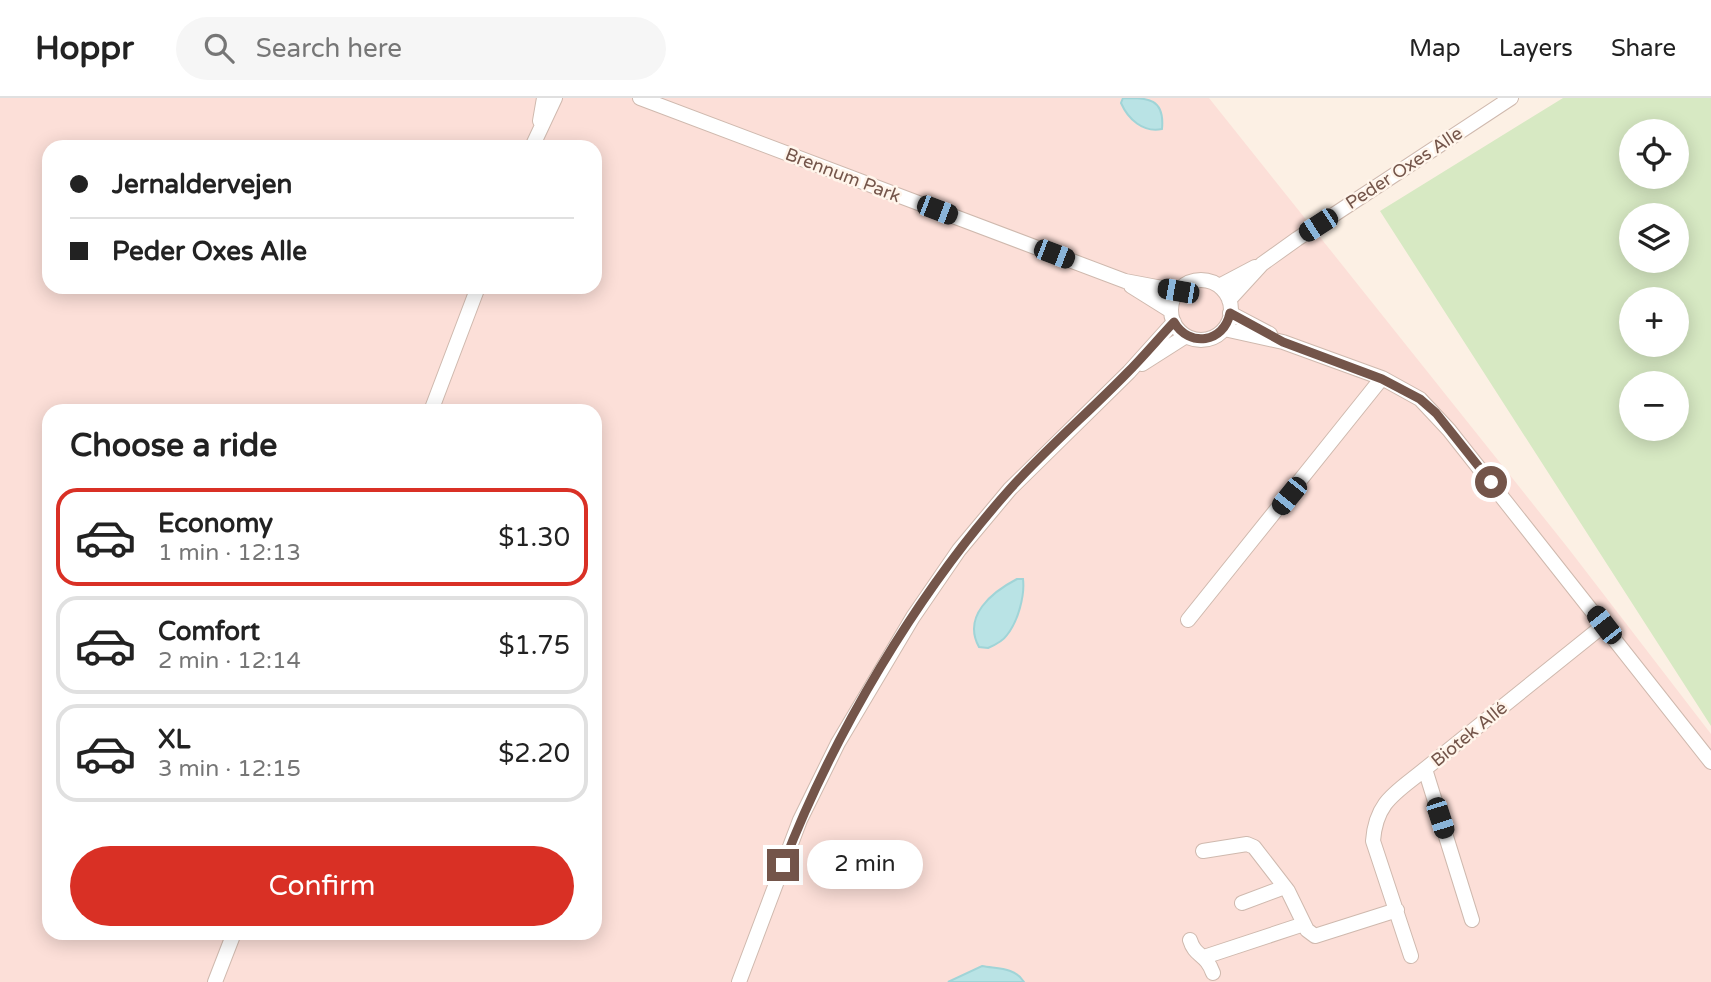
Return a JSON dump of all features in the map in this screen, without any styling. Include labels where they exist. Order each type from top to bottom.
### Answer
[{"type":"street","points":[[539,130],[544,98]]},
{"type":"street","points":[[535,140],[555,98]]},
{"type":"street","name":"Brennum Park","points":[[640,98],[1125,281],[1178,291]]},
{"type":"street","name":"Peder Oxes Alle","points":[[1219,286],[1262,264],[1511,98]]},
{"type":"street","name":"Peder Oxes Alle","points":[[1230,307],[1262,264]]},
{"type":"street","name":"Brennum Park","points":[[1125,281],[1172,317]]},
{"type":"street","points":[[739,982],[800,820],[838,743],[890,653],[959,550],[1010,489],[1129,372],[1172,317],[1173,300],[1178,291],[1189,283],[1211,282],[1219,286],[1230,307],[1283,342]]},
{"type":"street","points":[[434,404],[475,294]]},
{"type":"street","points":[[1129,372],[1186,336],[1206,339],[1218,335],[1224,329],[1230,307]]},
{"type":"street","points":[[1172,317],[1186,336]]},
{"type":"street","points":[[1224,329],[1283,342],[1382,379],[1420,399],[1436,413],[1711,762]]},
{"type":"street","points":[[1188,620],[1382,379]]},
{"type":"street","name":"Biotek Allé","points":[[1472,920],[1425,769],[1604,625]]},
{"type":"street","points":[[1411,956],[1373,841],[1374,825],[1385,803],[1425,769]]},
{"type":"street","points":[[1203,851],[1250,845],[1285,887],[1311,934],[1318,936],[1397,910]]},
{"type":"street","points":[[1242,903],[1285,887]]},
{"type":"street","points":[[1204,957],[1304,924]]},
{"type":"street","points":[[215,982],[231,940]]},
{"type":"street","points":[[1190,940],[1193,950],[1208,961],[1213,974]]},
{"type":"street","points":[[746,982],[749,959]]},
{"type":"shaded area","points":[[0,98],[1209,98],[1568,548],[1711,734],[1711,982],[0,982]]},
{"type":"green space","points":[[1563,98],[1711,98],[1711,726],[1380,211]]},
{"type":"water","points":[[1123,98],[1140,98],[1153,102],[1161,111],[1162,129],[1149,129],[1137,124],[1124,109],[1121,103]]},
{"type":"water","points":[[1017,579],[1023,579],[1023,593],[1011,629],[996,644],[988,648],[979,647],[974,625],[982,606],[998,591]]},
{"type":"water","points":[[982,966],[1011,971],[1024,982],[948,982]]},
{"type":"route","points":[[783,865],[800,820],[838,743],[890,653],[959,550],[1010,489],[1129,372],[1174,322],[1186,336],[1198,340],[1206,339],[1218,335],[1224,329],[1230,313],[1283,342],[1402,387],[1436,413],[1491,482]]}]
